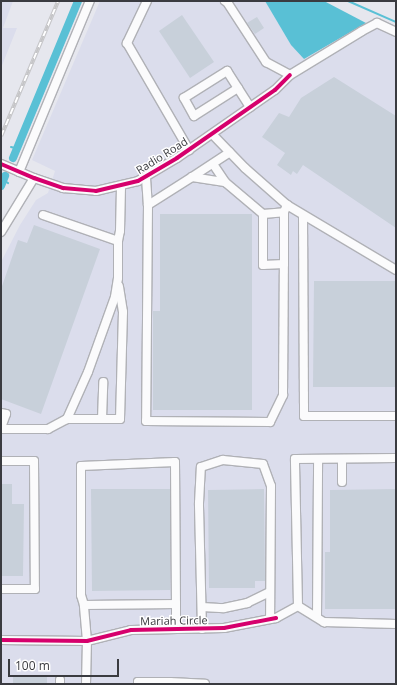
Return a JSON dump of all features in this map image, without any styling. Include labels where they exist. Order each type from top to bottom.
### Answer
[{"type":"street","points":[[17,171],[90,1]]},
{"type":"street","points":[[148,1],[127,43],[189,150]]},
{"type":"street","points":[[225,1],[266,62],[290,75]]},
{"type":"street","name":"Radio Road","points":[[2,164],[34,178],[63,188],[96,191],[121,186],[146,178],[189,150],[274,90],[290,75],[377,22],[396,32]]},
{"type":"street","points":[[238,88],[194,116],[184,98],[227,71],[238,88],[250,107]]},
{"type":"street","points":[[212,134],[286,208],[303,216],[396,270]]},
{"type":"street","points":[[148,205],[230,152]]},
{"type":"street","points":[[213,164],[225,182],[263,214],[263,264],[284,264]]},
{"type":"street","points":[[192,177],[225,182]]},
{"type":"street","points":[[1,232],[34,178]]},
{"type":"street","points":[[146,178],[148,205],[146,421],[270,422],[283,395],[286,208]]},
{"type":"street","points":[[1,413],[6,414],[1,428],[48,429],[67,419],[120,419],[123,312],[118,278],[118,240],[120,231],[121,186]]},
{"type":"street","points":[[263,214],[286,208]]},
{"type":"street","points":[[43,215],[118,240]]},
{"type":"street","points":[[303,216],[304,416],[396,416]]},
{"type":"street","points":[[67,419],[88,372],[114,297],[118,278]]},
{"type":"street","points":[[102,419],[103,382]]},
{"type":"street","points":[[396,458],[295,459],[298,606],[324,622],[396,624]]},
{"type":"street","points":[[316,617],[318,459]]},
{"type":"street","points":[[342,459],[342,482]]},
{"type":"street","points":[[202,629],[199,503],[201,467],[223,460],[263,464],[271,486],[270,592],[273,618]]},
{"type":"street","points":[[1,461],[34,461],[35,589],[1,589]]},
{"type":"street","points":[[86,684],[87,641],[84,605],[81,595],[81,466],[175,462],[176,629]]},
{"type":"street","points":[[202,607],[224,608],[247,603],[270,592]]},
{"type":"street","points":[[84,605],[176,604]]},
{"type":"street","name":"Mariah Circle","points":[[1,640],[87,641],[131,630],[224,628],[273,618],[298,606]]},
{"type":"street","points":[[138,684],[138,682],[170,682],[204,684]]},
{"type":"shaded area","points":[[1,1],[13,1],[3,28],[17,28],[1,68]]},
{"type":"shaded area","points":[[100,1],[265,1],[291,45],[304,59],[377,17],[396,28],[396,684],[1,684],[1,262],[20,225],[36,200],[48,193],[55,171],[32,160]]},
{"type":"water","points":[[265,1],[324,1],[366,23],[304,59],[291,45]]},
{"type":"building","points":[[182,15],[214,62],[190,78],[159,31]]},
{"type":"building","points":[[257,17],[264,28],[255,34],[247,23]]},
{"type":"building","points":[[334,77],[396,116],[396,228],[303,165],[297,174],[293,171],[291,175],[277,165],[285,153],[262,137],[279,113],[289,117],[301,98]]},
{"type":"building","points":[[160,214],[252,214],[252,410],[153,410],[153,311],[160,311]]},
{"type":"building","points":[[34,225],[100,249],[41,414],[1,399],[1,289],[18,240],[27,243]]},
{"type":"building","points":[[314,281],[396,281],[396,387],[313,387]]},
{"type":"building","points":[[1,484],[12,484],[12,504],[24,504],[23,576],[1,576]]},
{"type":"building","points":[[91,489],[170,489],[170,590],[92,591]]},
{"type":"building","points":[[264,489],[265,581],[255,581],[255,588],[209,588],[208,490]]},
{"type":"building","points":[[396,489],[396,609],[325,609],[325,552],[330,552],[330,490]]},
{"type":"building","points":[[13,675],[47,675],[47,684],[13,684]]},
{"type":"waterway","points":[[13,158],[78,1]]},
{"type":"waterway","points":[[348,1],[396,22]]},
{"type":"waterway","points":[[11,147],[15,148]]},
{"type":"waterway","points":[[1,186],[5,176]]},
{"type":"waterway","points":[[3,180],[8,183]]},
{"type":"railway","points":[[1,136],[58,1]]},
{"type":"cycle path","points":[[1,164],[63,188],[96,191],[138,181],[177,158],[275,90],[290,75]]},
{"type":"cycle path","points":[[1,640],[87,641],[131,630],[224,628],[276,618]]}]
